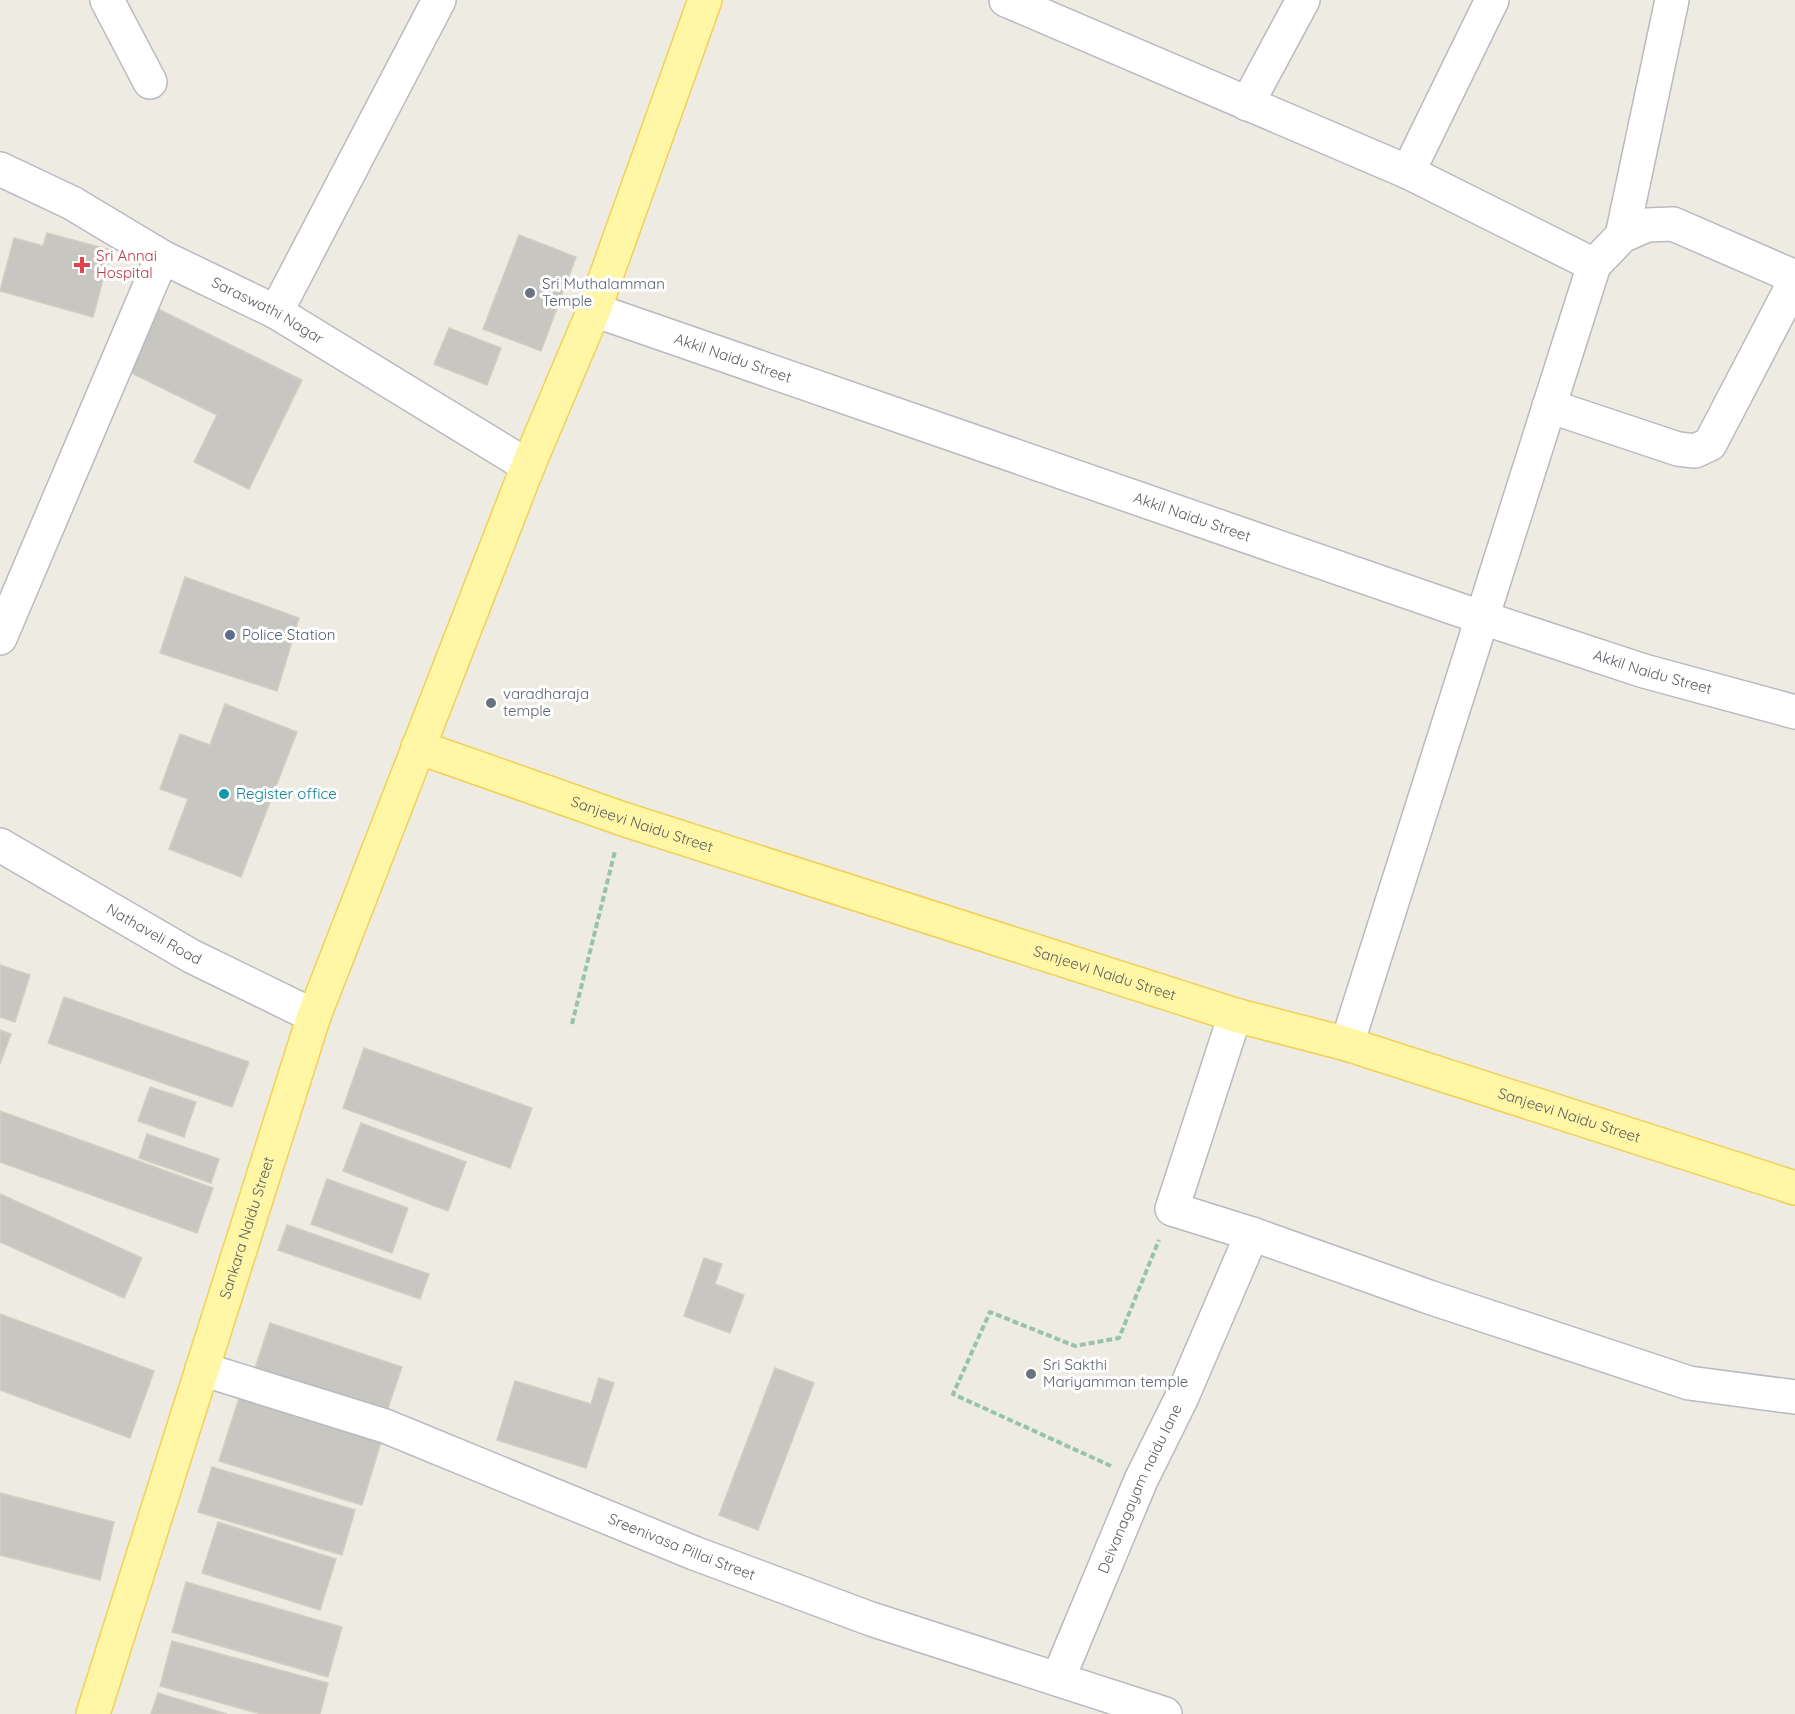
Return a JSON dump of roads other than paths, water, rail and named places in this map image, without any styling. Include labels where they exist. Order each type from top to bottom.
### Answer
[{"type":"main road","name":"Sankara Naidu Street","points":[[93,1714],[314,1016],[528,466],[594,310],[699,3]]},
{"type":"main road","name":"Sanjeevi Naidu Street","points":[[418,747],[623,819],[1235,1015],[1347,1044],[1795,1188]]},
{"type":"street","points":[[107,0],[150,82]]},
{"type":"street","points":[[276,312],[439,0]]},
{"type":"street","points":[[1006,0],[1056,9],[1247,104],[1408,172],[1594,266]]},
{"type":"street","points":[[1247,104],[1303,0]]},
{"type":"street","points":[[1408,172],[1492,0]]},
{"type":"street","points":[[1622,236],[1672,0]]},
{"type":"street","name":"Saraswathi Nagar","points":[[0,169],[72,203],[162,257],[276,312],[528,466]]},
{"type":"street","points":[[1347,1044],[1483,618],[1549,406],[1594,266],[1622,236],[1647,225],[1673,225],[1795,279],[1710,444],[1695,451],[1678,449],[1549,406]]},
{"type":"street","points":[[0,638],[162,257]]},
{"type":"street","name":"Akkil Naidu Street","points":[[594,310],[1483,618],[1644,670],[1795,712]]},
{"type":"street","name":"Nathaveli Road","points":[[0,845],[191,956],[314,1016]]},
{"type":"street","points":[[1235,1015],[1172,1209],[1252,1234],[1430,1297],[1689,1383],[1795,1397]]},
{"type":"street","name":"Deivanagayam naidu lane","points":[[1058,1679],[1141,1480],[1182,1397],[1252,1234]]},
{"type":"street","name":"Sreenivasa Pillai Street","points":[[202,1369],[385,1426],[705,1557],[871,1619],[1165,1714]]},
{"type":"place","name":"Sri Annai Hospital","points":[[82,265]]},
{"type":"place","name":"Sri Muthalamman Temple","points":[[530,293]]},
{"type":"place","name":"Police Station","points":[[230,635]]},
{"type":"place","name":"varadharaja temple","points":[[491,703]]},
{"type":"place","name":"Register office","points":[[224,794]]},
{"type":"place","name":"Sri Sakthi Mariyamman temple","points":[[1031,1374]]}]
